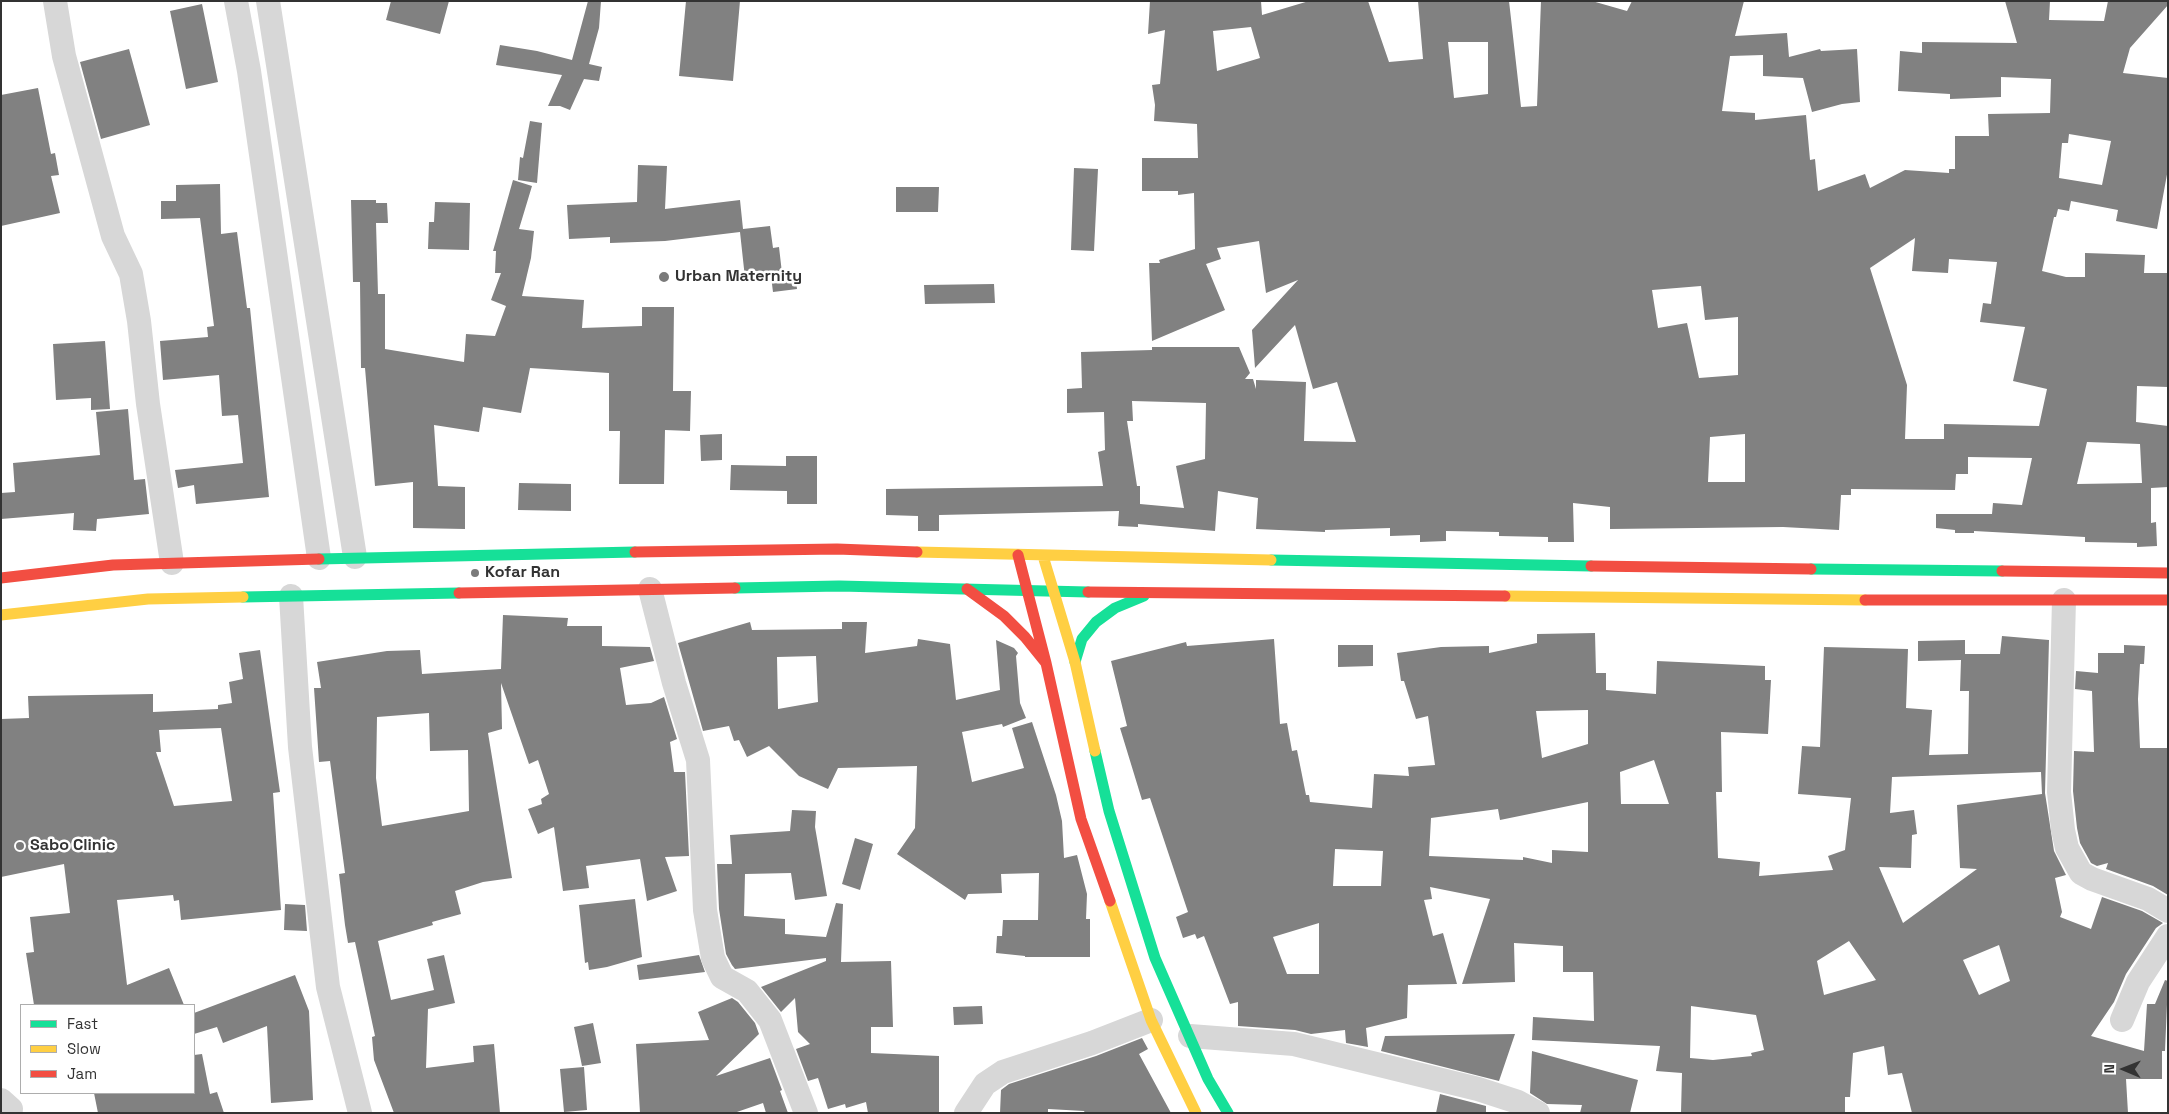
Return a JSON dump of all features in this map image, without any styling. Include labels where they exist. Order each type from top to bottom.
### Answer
[{"type":"main road","points":[[1,578],[113,565],[355,557],[836,549],[1018,556],[1834,570],[2168,573]]},
{"type":"main road","points":[[1018,556],[1046,663],[1081,819],[1150,1020],[1196,1113]]},
{"type":"main road","points":[[1043,556],[1075,662],[1109,810],[1155,958],[1208,1078],[1228,1113]]},
{"type":"main road","points":[[1,616],[148,599],[839,586],[1054,592],[2168,600]]},
{"type":"main road","points":[[967,589],[1004,616],[1025,637],[1046,663]]},
{"type":"main road","points":[[1075,662],[1082,639],[1096,622],[1115,608],[1150,593]]},
{"type":"street","points":[[55,1],[64,56],[112,236],[131,274],[172,563]]},
{"type":"street","points":[[236,1],[249,71],[319,558]]},
{"type":"street","points":[[268,1],[355,557]]},
{"type":"street","points":[[650,590],[674,684],[698,760],[705,910],[713,958],[722,977],[747,991],[770,1020],[806,1113]]},
{"type":"street","points":[[291,596],[300,747],[328,987],[360,1113]]},
{"type":"street","points":[[2064,600],[2059,792],[2062,830],[2067,848],[2081,873],[2092,879],[2148,899],[2168,911]]},
{"type":"street","points":[[2122,1020],[2138,982],[2168,936]]},
{"type":"street","points":[[966,1113],[985,1084],[1002,1072],[1092,1043],[1150,1020]]},
{"type":"street","points":[[1190,1036],[1294,1044],[1478,1089],[1518,1102],[1538,1113]]},
{"type":"building","points":[[391,1],[449,1],[440,34],[386,20]]},
{"type":"building","points":[[588,1],[601,1],[599,28],[589,64],[602,67],[599,81],[584,79],[570,110],[560,106],[548,106],[562,75],[496,65],[500,45],[537,51],[572,60]]},
{"type":"building","points":[[686,1],[740,1],[733,81],[679,76]]},
{"type":"building","points":[[1150,1],[1261,1],[1262,15],[1309,1],[1368,1],[1389,62],[1423,59],[1418,1],[1509,1],[1521,107],[1537,106],[1541,1],[1592,1],[1627,11],[1632,1],[1744,1],[1735,36],[1787,33],[1789,57],[1820,49],[1821,51],[1857,49],[1860,102],[1842,104],[1812,112],[1803,78],[1763,76],[1763,55],[1730,56],[1722,111],[1755,113],[1755,120],[1806,115],[1810,160],[1815,159],[1818,191],[1865,174],[1870,188],[1905,170],[1949,173],[1949,169],[1955,169],[1955,136],[1989,136],[1988,114],[2050,113],[2051,79],[2001,77],[2001,97],[1950,99],[1950,94],[1898,91],[1900,51],[1922,53],[1922,42],[2017,43],[2005,1],[2050,1],[2049,20],[2104,21],[2108,1],[2168,1],[2168,5],[2130,48],[2123,73],[2168,78],[2168,169],[2157,229],[2116,221],[2118,210],[2071,201],[2069,211],[2058,209],[2056,217],[2054,217],[2042,271],[2066,277],[2085,277],[2085,253],[2145,255],[2144,273],[2168,273],[2168,387],[2137,386],[2136,422],[2168,426],[2168,487],[2151,488],[2151,523],[2156,522],[2157,546],[2137,547],[2137,543],[2085,542],[2085,537],[1974,531],[1974,533],[1955,533],[1955,530],[1936,528],[1936,514],[1992,514],[1993,503],[2022,505],[2032,458],[1968,457],[1968,474],[1956,474],[1955,490],[1851,489],[1851,495],[1841,495],[1839,530],[1783,527],[1610,529],[1610,507],[1573,503],[1574,542],[1548,542],[1548,537],[1499,536],[1499,532],[1446,531],[1446,541],[1420,542],[1420,535],[1390,536],[1390,528],[1325,530],[1325,532],[1256,529],[1258,498],[1218,491],[1215,531],[1138,524],[1138,527],[1118,526],[1119,511],[939,515],[939,531],[918,531],[918,516],[886,515],[886,489],[1103,486],[1098,452],[1105,450],[1104,412],[1067,413],[1067,389],[1082,388],[1081,352],[1152,350],[1152,347],[1239,347],[1250,373],[1245,379],[1253,379],[1256,389],[1256,380],[1306,382],[1304,441],[1356,442],[1337,382],[1313,389],[1295,325],[1255,368],[1252,330],[1298,280],[1266,293],[1259,241],[1217,248],[1221,259],[1206,264],[1225,310],[1152,341],[1149,263],[1160,263],[1159,260],[1195,249],[1194,193],[1178,195],[1178,191],[1142,191],[1142,158],[1198,158],[1197,124],[1154,121],[1155,105],[1152,85],[1160,84],[1165,30],[1148,34]],"holes":[[[1251,27],[1260,58],[1217,71],[1213,31]],[[1448,42],[1488,42],[1488,94],[1454,98]],[[2069,134],[2111,141],[2102,185],[2059,178],[2062,143],[2068,143]],[[1915,238],[1912,271],[1948,273],[1949,259],[1997,262],[1991,304],[1983,303],[1980,322],[2025,327],[2013,381],[2047,389],[2039,426],[1944,424],[1944,439],[1905,439],[1907,385],[1870,268]],[[1701,286],[1705,320],[1738,317],[1738,375],[1699,378],[1687,323],[1658,328],[1652,290]],[[1132,401],[1206,403],[1205,459],[1176,466],[1184,508],[1140,504],[1140,486],[1137,486],[1127,421],[1133,421]],[[1745,434],[1745,482],[1708,482],[1710,437]],[[2087,442],[2140,444],[2142,483],[2077,484]]]},
{"type":"building","points":[[202,4],[218,82],[186,89],[170,11]]},
{"type":"building","points":[[129,49],[150,125],[101,139],[80,62]]},
{"type":"building","points":[[38,88],[51,154],[55,153],[59,175],[51,176],[60,213],[1,226],[1,95]]},
{"type":"building","points":[[530,121],[542,123],[537,183],[518,180],[520,157],[523,158]]},
{"type":"building","points":[[638,165],[667,166],[665,209],[740,200],[743,229],[770,226],[773,248],[779,247],[782,273],[745,278],[740,232],[665,241],[610,243],[610,237],[569,239],[567,205],[637,202]]},
{"type":"building","points":[[1074,168],[1098,169],[1094,251],[1071,250]]},
{"type":"building","points":[[513,180],[532,186],[519,229],[534,231],[531,258],[522,296],[584,300],[582,328],[642,326],[642,307],[674,307],[673,391],[691,391],[690,431],[665,430],[664,484],[619,484],[620,431],[609,431],[609,373],[530,368],[521,413],[483,407],[479,432],[434,425],[438,486],[465,487],[465,529],[413,528],[413,482],[375,486],[365,368],[361,368],[360,282],[353,282],[351,200],[376,200],[376,203],[387,203],[388,223],[376,223],[378,294],[385,294],[385,349],[464,362],[466,334],[495,336],[506,306],[491,300],[501,273],[495,273],[496,251],[493,251]]},
{"type":"building","points":[[220,184],[221,234],[237,232],[247,308],[250,308],[269,497],[196,504],[194,485],[178,488],[175,470],[243,463],[238,415],[222,416],[219,375],[163,380],[160,341],[208,337],[207,327],[214,326],[200,218],[161,219],[161,201],[176,201],[176,185]]},
{"type":"building","points":[[896,187],[939,187],[938,212],[896,212]]},
{"type":"building","points":[[435,202],[470,203],[469,250],[428,249],[429,222],[434,222]]},
{"type":"building","points":[[795,272],[797,289],[773,292],[771,276]]},
{"type":"building","points":[[994,284],[995,303],[925,304],[924,285]]},
{"type":"building","points":[[105,341],[110,409],[91,410],[91,398],[56,400],[53,344]]},
{"type":"building","points":[[128,409],[134,480],[145,479],[149,514],[97,519],[96,531],[73,530],[74,513],[1,519],[1,493],[15,492],[13,463],[100,455],[96,412]]},
{"type":"building","points":[[722,434],[722,460],[701,461],[700,435]]},
{"type":"building","points":[[786,456],[817,456],[817,504],[787,504],[787,491],[730,490],[731,465],[786,466]]},
{"type":"building","points":[[519,483],[571,484],[571,511],[518,510]]},
{"type":"building","points":[[503,615],[568,618],[567,626],[602,626],[602,646],[650,647],[654,661],[620,668],[626,705],[651,703],[664,697],[677,739],[670,742],[674,772],[685,772],[689,856],[665,857],[677,891],[647,901],[640,859],[586,866],[589,888],[563,891],[554,827],[538,834],[528,809],[542,804],[541,799],[549,794],[538,760],[529,764],[501,683],[502,729],[488,733],[512,878],[483,882],[455,891],[461,914],[432,922],[433,925],[378,941],[391,1000],[434,990],[427,959],[444,955],[455,1003],[428,1009],[426,1068],[474,1062],[473,1046],[494,1044],[500,1113],[394,1113],[374,1060],[372,1037],[375,1036],[355,942],[348,943],[339,874],[345,873],[330,761],[319,762],[314,688],[321,688],[317,662],[387,651],[420,650],[422,674],[501,669]],"holes":[[[429,713],[430,751],[468,750],[469,811],[382,826],[376,778],[377,717]]]},
{"type":"building","points":[[750,622],[752,630],[842,629],[842,622],[867,622],[865,653],[917,646],[918,639],[950,644],[956,700],[1000,690],[996,640],[1014,648],[1018,653],[1016,656],[1020,703],[1026,718],[1003,727],[1002,724],[962,732],[972,782],[1024,768],[1012,728],[1032,722],[1056,795],[1062,821],[1064,858],[1077,855],[1087,894],[1086,919],[1090,919],[1090,957],[1025,957],[996,953],[997,936],[1002,936],[1003,920],[1038,920],[1039,873],[1001,874],[1002,893],[968,894],[965,900],[897,854],[915,828],[917,766],[838,768],[828,789],[799,776],[769,746],[747,757],[739,740],[734,741],[729,726],[703,731],[678,643]],"holes":[[[816,656],[818,702],[778,709],[777,657]]]},
{"type":"building","points":[[1595,633],[1596,673],[1606,673],[1606,690],[1656,694],[1657,661],[1765,666],[1765,680],[1771,680],[1768,734],[1721,732],[1722,792],[1716,792],[1718,858],[1760,862],[1759,876],[1833,870],[1828,856],[1845,850],[1851,798],[1798,794],[1802,746],[1820,747],[1824,647],[1908,649],[1906,708],[1932,710],[1929,755],[1968,754],[1969,691],[1960,691],[1961,660],[1918,661],[1918,641],[1965,640],[1965,654],[2000,654],[2002,636],[2049,640],[2045,793],[2054,851],[2066,875],[2055,878],[2062,912],[2060,917],[2091,929],[2102,897],[2142,911],[2163,923],[2156,928],[2126,974],[2114,1002],[2091,1036],[2144,1051],[2147,1004],[2155,1004],[2165,980],[2168,981],[2165,1051],[2162,1051],[2162,1079],[2126,1079],[2128,1113],[1912,1113],[1902,1073],[1888,1075],[1884,1046],[1853,1053],[1850,1097],[1845,1097],[1845,1113],[1681,1113],[1682,1073],[1656,1071],[1660,1046],[1532,1040],[1533,1017],[1594,1021],[1593,972],[1563,972],[1563,946],[1514,943],[1515,982],[1462,984],[1490,899],[1430,887],[1432,899],[1424,900],[1433,936],[1443,933],[1457,984],[1408,985],[1407,1018],[1366,1028],[1368,1047],[1346,1043],[1345,1030],[1311,1034],[1295,1030],[1238,1026],[1238,1002],[1230,1004],[1204,936],[1197,939],[1195,934],[1183,938],[1176,917],[1188,912],[1150,798],[1142,800],[1120,728],[1127,726],[1111,661],[1186,642],[1187,646],[1274,639],[1280,724],[1287,723],[1292,751],[1297,750],[1306,795],[1309,795],[1310,802],[1372,808],[1374,774],[1409,776],[1408,767],[1435,765],[1428,716],[1416,719],[1404,681],[1401,681],[1397,653],[1441,647],[1489,646],[1489,653],[1537,643],[1537,634]],"holes":[[[1588,710],[1588,744],[1542,758],[1536,711]],[[1654,760],[1669,804],[1621,804],[1620,772]],[[2041,772],[2042,794],[1957,805],[1960,868],[1977,869],[1903,923],[1879,867],[1911,868],[1912,835],[1917,834],[1914,810],[1890,813],[1892,777]],[[1588,802],[1588,852],[1552,850],[1552,863],[1523,857],[1523,860],[1429,856],[1431,818],[1498,809],[1500,820]],[[1335,849],[1383,851],[1381,886],[1333,886]],[[1319,923],[1319,974],[1287,974],[1273,937]],[[1849,941],[1876,980],[1824,995],[1817,961]],[[1999,945],[2010,981],[1979,995],[1963,960]],[[1691,1006],[1756,1015],[1764,1050],[1751,1053],[1752,1056],[1713,1060],[1690,1058]]]},
{"type":"building","points":[[1338,645],[1373,645],[1373,666],[1338,667]]},
{"type":"building","points":[[2124,645],[2145,646],[2144,664],[2140,664],[2138,699],[2140,748],[2168,748],[2168,895],[2153,886],[2106,869],[2108,863],[2097,866],[2091,863],[2080,843],[2077,828],[2073,791],[2074,751],[2094,752],[2092,691],[2075,689],[2076,671],[2098,673],[2098,653],[2124,653]]},
{"type":"building","points":[[260,650],[280,792],[273,793],[281,910],[181,920],[179,900],[174,901],[173,895],[117,900],[127,985],[169,968],[184,1004],[34,1004],[26,953],[34,952],[30,917],[70,913],[64,864],[1,877],[1,719],[29,718],[28,696],[153,694],[153,712],[218,709],[218,705],[232,703],[229,682],[243,679],[239,653]],"holes":[[[221,728],[232,801],[174,806],[156,752],[161,752],[159,730]]]},
{"type":"building","points":[[792,810],[816,811],[815,827],[827,896],[795,900],[791,873],[745,874],[744,916],[785,919],[785,934],[826,937],[836,903],[843,904],[841,962],[891,961],[893,1027],[871,1027],[871,1053],[939,1056],[939,1113],[868,1113],[866,1102],[846,1108],[845,1104],[828,1109],[818,1078],[808,1081],[796,1049],[810,1044],[798,1032],[795,998],[781,1012],[761,987],[826,961],[826,958],[735,969],[726,954],[719,909],[717,864],[732,864],[730,835],[790,831]]},
{"type":"building","points":[[855,838],[873,844],[860,890],[842,884]]},
{"type":"building","points":[[635,899],[642,957],[589,970],[588,962],[585,963],[579,905]]},
{"type":"building","points":[[285,904],[305,905],[307,931],[284,930]]},
{"type":"building","points":[[699,955],[705,972],[639,980],[637,965]]},
{"type":"building","points":[[295,975],[309,1011],[313,1100],[271,1103],[267,1026],[223,1043],[217,1027],[195,1034],[195,1013]]},
{"type":"building","points":[[732,998],[738,1002],[755,1023],[759,1034],[716,1076],[770,1058],[788,1113],[766,1113],[763,1103],[734,1113],[640,1113],[636,1044],[709,1040],[698,1012]]},
{"type":"building","points":[[982,1006],[983,1024],[954,1025],[953,1007]]},
{"type":"building","points":[[593,1023],[601,1063],[582,1066],[574,1027]]},
{"type":"building","points":[[1515,1034],[1499,1081],[1381,1051],[1385,1036]]},
{"type":"building","points":[[1142,1038],[1148,1049],[1139,1054],[1171,1113],[1085,1113],[1084,1111],[1048,1109],[1048,1113],[1000,1113],[1001,1090],[1009,1084],[1096,1056]]},
{"type":"building","points":[[1532,1051],[1638,1080],[1630,1113],[1580,1113],[1582,1105],[1547,1104],[1530,1093]]},
{"type":"building","points":[[202,1054],[210,1094],[217,1092],[224,1113],[98,1113],[94,1094],[195,1094],[195,1055]]},
{"type":"building","points":[[584,1067],[587,1110],[564,1112],[560,1069]]},
{"type":"building","points":[[1440,1094],[1486,1106],[1486,1113],[1436,1113]]},
{"type":"traffic: fast","points":[[319,559],[635,552]]},
{"type":"traffic: fast","points":[[1271,560],[1591,566]]},
{"type":"traffic: fast","points":[[1811,569],[2002,571]]},
{"type":"traffic: fast","points":[[735,588],[839,586],[1088,592]]},
{"type":"traffic: fast","points":[[243,597],[459,593]]},
{"type":"traffic: fast","points":[[1075,662],[1082,639],[1096,622],[1115,608],[1144,596]]},
{"type":"traffic: fast","points":[[1095,751],[1109,811],[1155,958],[1208,1079],[1228,1113]]},
{"type":"traffic: slow","points":[[917,552],[1271,560]]},
{"type":"traffic: slow","points":[[1043,556],[1075,662],[1095,751]]},
{"type":"traffic: slow","points":[[1505,596],[1865,600]]},
{"type":"traffic: slow","points":[[1,615],[148,599],[243,597]]},
{"type":"traffic: slow","points":[[1110,901],[1151,1020],[1196,1113]]},
{"type":"traffic: jam","points":[[635,552],[837,549],[917,552]]},
{"type":"traffic: jam","points":[[1018,555],[1046,663],[1081,819],[1110,901]]},
{"type":"traffic: jam","points":[[1,578],[113,565],[319,559]]},
{"type":"traffic: jam","points":[[1591,566],[1811,569]]},
{"type":"traffic: jam","points":[[2002,571],[2168,573]]},
{"type":"traffic: jam","points":[[459,593],[735,588]]},
{"type":"traffic: jam","points":[[967,589],[1004,616],[1025,637],[1046,663]]},
{"type":"traffic: jam","points":[[1088,592],[1505,596]]},
{"type":"traffic: jam","points":[[1865,600],[2168,600]]},
{"type":"place","name":"Urban Maternity","points":[[664,277]]},
{"type":"place","name":"Kofar Ran","points":[[475,573]]},
{"type":"place","name":"Sabo Clinic","points":[[20,846]]}]
